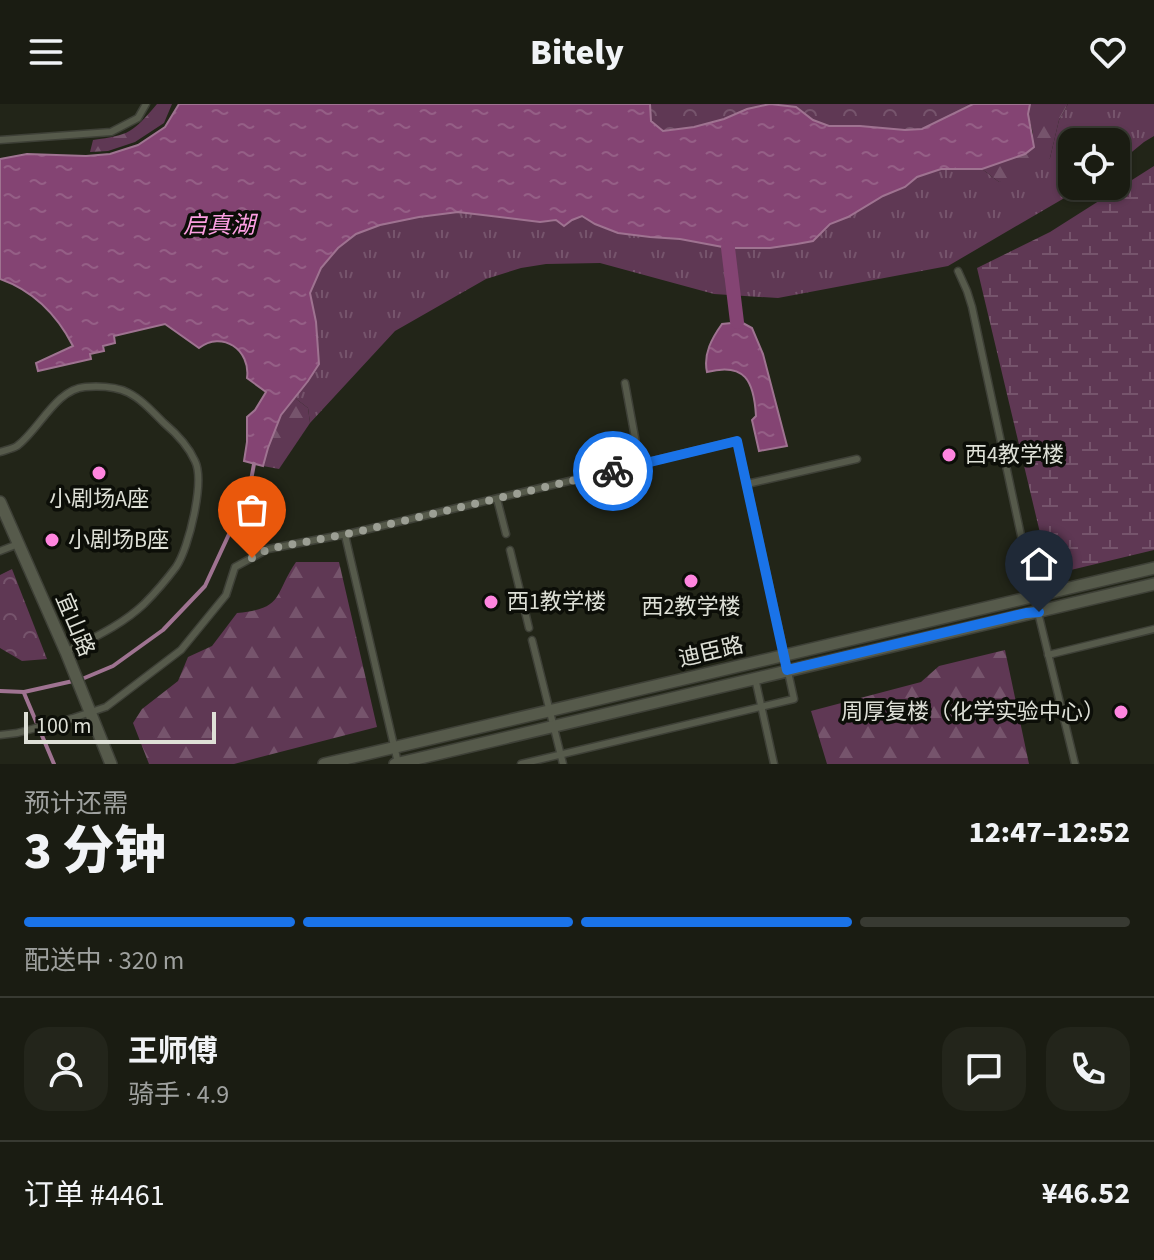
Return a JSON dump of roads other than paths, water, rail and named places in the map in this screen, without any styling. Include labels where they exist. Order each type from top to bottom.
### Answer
[{"type":"street","name":"宜山路","points":[[0,502],[111,764]]},
{"type":"street","name":"迪臣路","points":[[324,764],[1154,568]]},
{"type":"street","name":"迪臣路","points":[[396,764],[444,758],[554,725],[1154,584]]},
{"type":"lane","points":[[0,140],[111,132],[138,118],[146,104]]},
{"type":"lane","points":[[958,271],[972,307],[1034,596],[1075,764]]},
{"type":"lane","points":[[625,383],[640,465]]},
{"type":"lane","points":[[0,452],[15,448],[55,403],[80,387],[112,386],[138,397],[182,440],[196,463],[198,479],[193,521],[178,565],[143,605],[68,657]]},
{"type":"lane","points":[[0,735],[17,733],[106,707],[181,650],[226,595],[235,567],[268,549],[345,535],[737,441],[794,699],[521,764]]},
{"type":"lane","points":[[747,484],[857,459]]},
{"type":"lane","points":[[497,499],[506,534]]},
{"type":"lane","points":[[345,535],[396,764]]},
{"type":"lane","points":[[0,551],[18,544]]},
{"type":"lane","points":[[510,550],[529,628]]},
{"type":"lane","points":[[1048,655],[1154,629]]},
{"type":"lane","points":[[532,640],[563,764]]},
{"type":"lane","points":[[755,678],[774,764]]},
{"type":"water","name":"启真湖","points":[[179,104],[650,104],[651,121],[663,131],[694,127],[770,104],[796,107],[813,120],[829,126],[905,130],[922,129],[973,104],[1030,104],[1028,114],[1034,147],[1025,154],[982,169],[941,169],[917,177],[905,187],[830,224],[813,241],[770,248],[728,248],[680,239],[618,233],[582,216],[564,226],[556,220],[540,222],[458,212],[380,225],[356,234],[338,248],[321,268],[310,293],[319,364],[281,415],[263,466],[244,461],[247,417],[266,392],[247,378],[244,359],[233,346],[217,341],[199,348],[165,324],[114,336],[115,343],[103,346],[104,351],[90,354],[91,359],[38,371],[36,363],[73,346],[60,324],[43,305],[24,290],[0,279],[0,159],[27,154],[110,154],[138,145],[165,127]]},
{"type":"water","points":[[741,322],[752,328],[763,354],[787,446],[759,451],[752,420],[756,416],[750,384],[739,372],[707,372],[707,353],[718,329],[722,324]]},
{"type":"waterway","points":[[728,248],[737,322]]},
{"type":"waterway","points":[[0,691],[24,692],[82,679],[113,666],[163,630],[205,586],[249,491],[254,464]]},
{"type":"waterway","points":[[24,693],[54,764]]},
{"type":"place","name":"西4教学楼","points":[[949,455]]},
{"type":"place","name":"小剧场A座","points":[[99,473]]},
{"type":"place","name":"小剧场B座","points":[[52,540]]},
{"type":"place","name":"西2教学楼","points":[[691,581]]},
{"type":"place","name":"西1教学楼","points":[[491,602]]},
{"type":"place","name":"周厚复楼（化学实验中心）","points":[[1121,712]]}]
